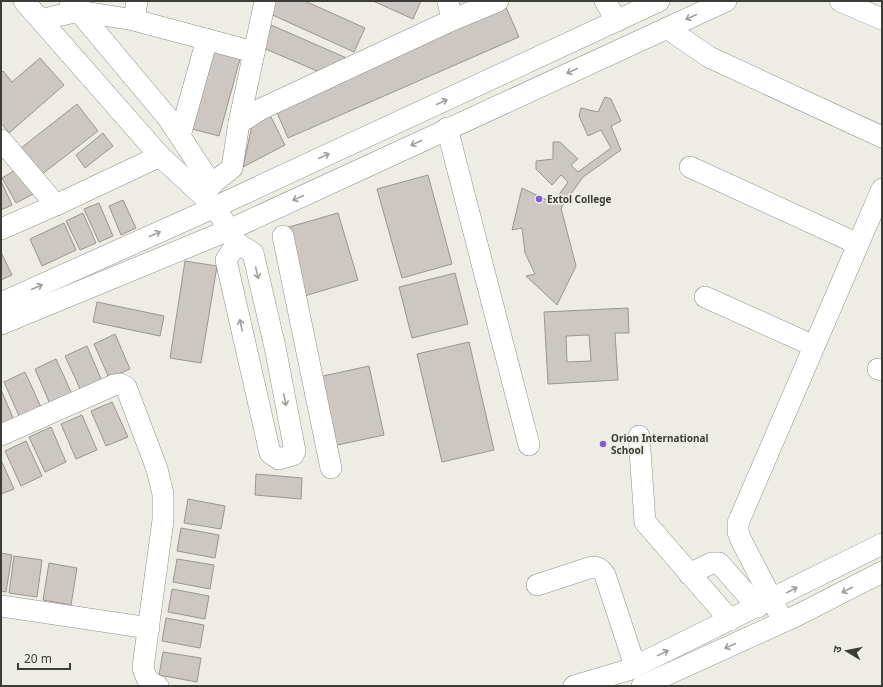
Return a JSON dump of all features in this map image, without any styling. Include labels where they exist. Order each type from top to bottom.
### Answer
[{"type":"street","points":[[24,1],[160,156],[206,189]]},
{"type":"street","points":[[206,189],[232,168],[239,123],[265,1]]},
{"type":"street","points":[[239,123],[261,109],[450,10],[498,1]]},
{"type":"street","points":[[605,1],[616,21]]},
{"type":"street","points":[[1,303],[215,207],[659,1]]},
{"type":"street","points":[[1,324],[233,237],[447,128],[726,1]]},
{"type":"street","points":[[840,1],[882,19]]},
{"type":"street","points":[[41,20],[74,6],[135,10],[207,39],[254,52]]},
{"type":"street","points":[[74,6],[168,118],[180,136],[215,207],[233,237],[253,253],[275,347],[295,451],[293,455],[279,458],[270,453],[226,260],[233,237]]},
{"type":"street","points":[[667,28],[709,57],[882,137]]},
{"type":"street","points":[[180,136],[207,39]]},
{"type":"street","points":[[447,128],[529,445]]},
{"type":"street","points":[[1,140],[56,205]]},
{"type":"street","points":[[1,229],[160,156]]},
{"type":"street","points":[[690,167],[858,244]]},
{"type":"street","points":[[765,603],[738,532],[738,523],[882,189]]},
{"type":"street","points":[[282,236],[331,468]]},
{"type":"street","points":[[705,297],[814,346]]},
{"type":"street","points":[[248,354],[304,341]]},
{"type":"street","points":[[1,435],[114,385],[120,384],[126,387],[157,469],[163,494],[163,520],[143,667],[145,676],[150,683],[158,686]]},
{"type":"street","points":[[639,436],[645,522],[730,620]]},
{"type":"street","points":[[574,686],[626,675],[730,620],[882,544]]},
{"type":"street","points":[[689,574],[712,562],[719,563],[765,603],[783,621]]},
{"type":"street","points":[[537,586],[595,566],[601,569],[605,575],[626,675]]},
{"type":"street","points":[[642,686],[783,621],[882,572]]},
{"type":"street","points":[[1,606],[149,628]]},
{"type":"building","points":[[274,1],[305,1],[365,28],[354,52],[268,13]]},
{"type":"building","points":[[373,1],[421,1],[413,19]]},
{"type":"building","points":[[506,7],[519,37],[288,138],[275,108]]},
{"type":"building","points":[[271,25],[349,59],[324,74],[261,47]]},
{"type":"building","points":[[214,52],[240,59],[219,136],[192,129]]},
{"type":"building","points":[[40,58],[64,85],[9,133],[1,123],[1,73],[3,71],[12,82]]},
{"type":"building","points":[[605,97],[611,99],[621,121],[611,126],[621,150],[583,177],[561,208],[576,266],[557,305],[526,276],[535,274],[525,253],[522,228],[512,230],[522,188],[553,203],[568,182],[561,175],[552,185],[536,169],[536,161],[553,159],[553,142],[560,142],[578,159],[571,165],[578,172],[611,148],[601,130],[588,136],[579,116],[581,108],[598,112]]},
{"type":"building","points":[[77,104],[98,131],[41,175],[21,148]]},
{"type":"building","points":[[270,115],[285,145],[243,167],[253,121]]},
{"type":"building","points":[[103,133],[113,146],[85,168],[76,155]]},
{"type":"building","points":[[17,169],[37,192],[16,203],[2,178]]},
{"type":"building","points":[[428,175],[452,264],[402,278],[377,189]]},
{"type":"building","points":[[1,181],[12,205],[1,210]]},
{"type":"building","points":[[123,200],[136,228],[121,235],[109,206]]},
{"type":"building","points":[[99,203],[113,236],[99,242],[84,209]]},
{"type":"building","points":[[83,213],[96,243],[80,250],[66,221]]},
{"type":"building","points":[[338,213],[358,280],[301,297],[282,229]]},
{"type":"building","points":[[64,223],[76,250],[42,266],[30,239]]},
{"type":"building","points":[[1,252],[12,275],[1,280]]},
{"type":"building","points":[[185,261],[217,266],[201,363],[170,358]]},
{"type":"building","points":[[455,273],[468,324],[412,338],[399,287]]},
{"type":"building","points":[[97,302],[164,316],[160,336],[93,322]]},
{"type":"building","points":[[628,308],[629,333],[615,333],[618,380],[548,384],[544,312]],"holes":[[[589,335],[591,361],[567,362],[566,336]]]},
{"type":"building","points":[[115,334],[130,369],[109,378],[94,344]]},
{"type":"building","points":[[469,342],[494,450],[442,462],[417,354]]},
{"type":"building","points":[[87,346],[102,381],[81,391],[65,356]]},
{"type":"building","points":[[56,359],[72,394],[50,404],[35,369]]},
{"type":"building","points":[[369,366],[384,435],[328,447],[314,378]]},
{"type":"building","points":[[25,372],[41,407],[19,416],[4,382]]},
{"type":"building","points":[[1,390],[14,420],[1,425]]},
{"type":"building","points":[[112,402],[128,437],[106,446],[91,411]]},
{"type":"building","points":[[82,415],[97,450],[76,459],[61,424]]},
{"type":"building","points":[[51,427],[66,462],[45,472],[29,437]]},
{"type":"building","points":[[26,441],[42,476],[21,486],[5,451]]},
{"type":"building","points":[[1,460],[14,489],[1,494]]},
{"type":"building","points":[[256,474],[302,478],[301,499],[255,495]]},
{"type":"building","points":[[188,499],[225,506],[221,529],[184,523]]},
{"type":"building","points":[[181,528],[219,535],[215,558],[177,551]]},
{"type":"building","points":[[1,553],[12,555],[6,592],[1,591]]},
{"type":"building","points":[[14,556],[42,560],[37,597],[9,593]]},
{"type":"building","points":[[177,559],[214,565],[210,589],[173,582]]},
{"type":"building","points":[[49,563],[77,568],[71,605],[43,600]]},
{"type":"building","points":[[172,589],[209,596],[205,619],[168,612]]},
{"type":"building","points":[[166,618],[204,625],[200,648],[162,641]]},
{"type":"building","points":[[163,652],[201,658],[197,682],[159,675]]},
{"type":"place","name":"Extol College","points":[[539,199]]},
{"type":"place","name":"Orion International School","points":[[603,444]]}]
